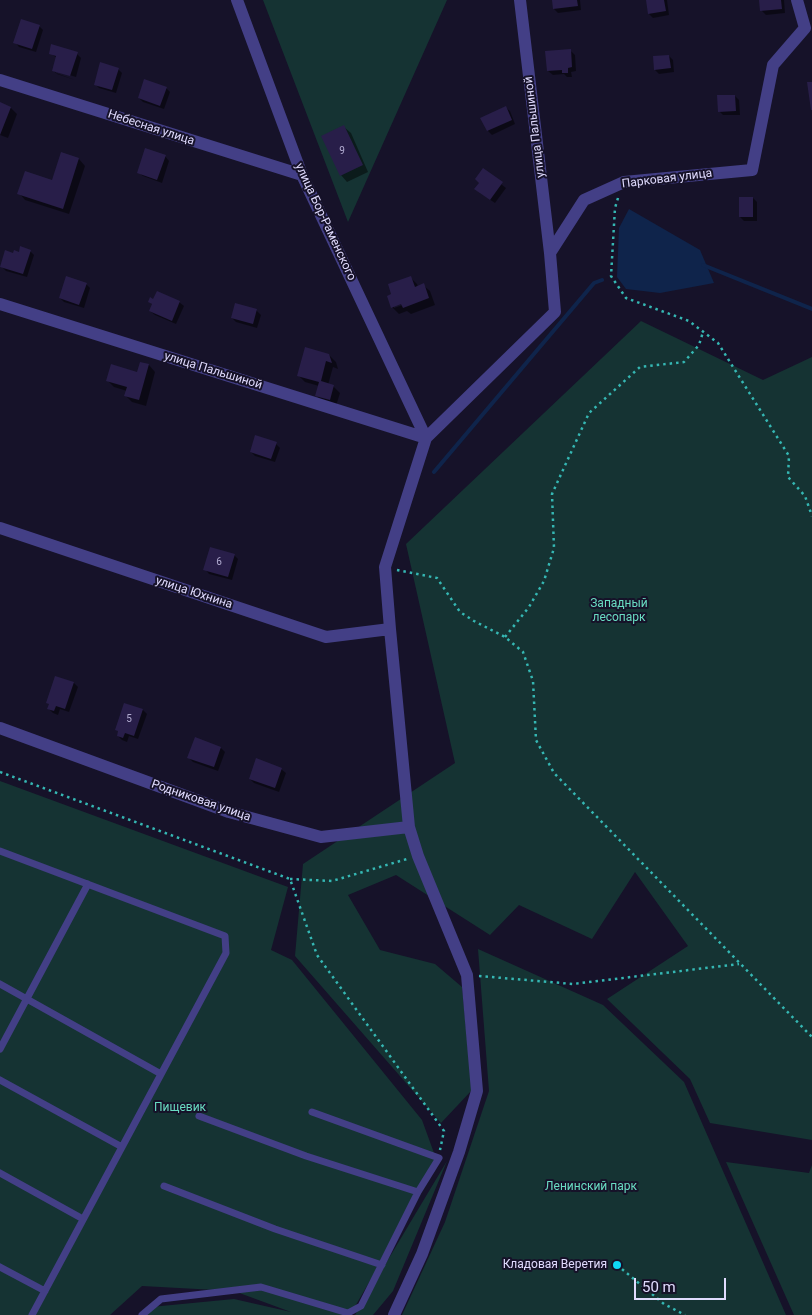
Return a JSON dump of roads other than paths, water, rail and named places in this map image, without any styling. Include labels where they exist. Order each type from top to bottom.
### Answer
[{"type":"street","name":"улица Бор-Раменского","points":[[237,0],[302,175],[426,438]]},
{"type":"street","name":"улица Пальшиной","points":[[520,0],[550,253]]},
{"type":"street","name":"Парковая улица","points":[[550,253],[584,200],[624,182],[752,170],[773,65],[804,28],[797,0]]},
{"type":"street","name":"Небесная улица","points":[[0,80],[302,175]]},
{"type":"street","points":[[394,1315],[422,1254],[459,1152],[477,1091],[467,975],[418,856],[409,827],[386,567],[426,438],[555,312],[550,253]]},
{"type":"street","name":"улица Пальшиной","points":[[0,304],[426,438]]},
{"type":"street","name":"улица Юхнина","points":[[0,528],[326,637],[390,629]]},
{"type":"street","name":"Родниковая улица","points":[[0,728],[229,812],[321,837],[409,827]]},
{"type":"lane","points":[[0,851],[225,936],[226,953],[32,1315]]},
{"type":"lane","points":[[0,1049],[88,884]]},
{"type":"lane","points":[[0,984],[161,1074]]},
{"type":"lane","points":[[0,1080],[122,1147]]},
{"type":"lane","points":[[142,1315],[161,1299],[261,1287],[348,1313],[361,1306],[418,1192],[439,1158],[312,1112]]},
{"type":"lane","points":[[199,1116],[306,1156],[418,1192]]},
{"type":"lane","points":[[0,1173],[83,1219]]},
{"type":"lane","points":[[164,1186],[276,1229],[382,1265]]},
{"type":"lane","points":[[0,1268],[45,1291]]},
{"type":"water","points":[[629,209],[700,250],[714,283],[660,293],[626,289],[617,277],[619,228]]},
{"type":"waterway","points":[[703,265],[812,309]]},
{"type":"waterway","points":[[434,472],[594,283],[602,280]]},
{"type":"place","name":"Кладовая Веретия","points":[[617,1265]]},
{"type":"park label","name":"Западный лесопарк","points":[[619,611]]},
{"type":"park label","name":"Пищевик","points":[[180,1108]]},
{"type":"park label","name":"Ленинский парк","points":[[591,1187]]}]
